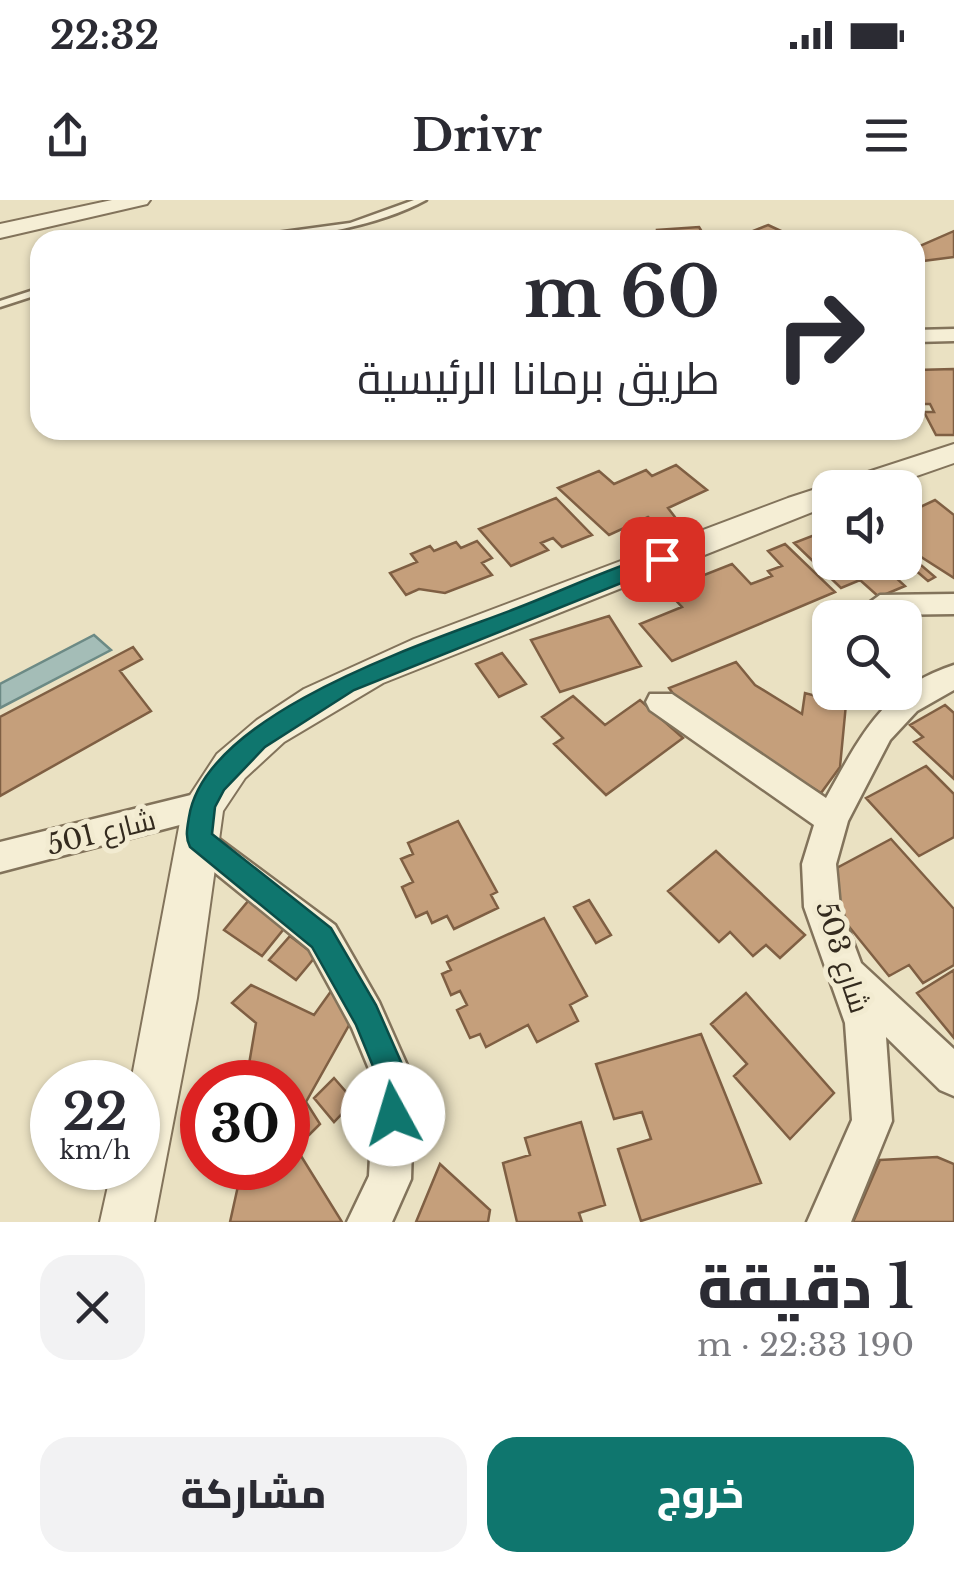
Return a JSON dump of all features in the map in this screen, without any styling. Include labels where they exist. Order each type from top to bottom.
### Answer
[{"type":"street","points":[[0,231],[140,200]]},
{"type":"street","points":[[925,336],[954,336]]},
{"type":"street","points":[[903,470],[954,453]]},
{"type":"street","points":[[127,1222],[174,998],[201,823],[215,782],[257,740],[346,684],[812,501]]},
{"type":"street","points":[[922,604],[954,604]]},
{"type":"street","name":"شارع 503","points":[[829,1222],[872,1121],[864,1023],[822,906],[819,864],[832,819],[879,730],[906,704],[954,676]]},
{"type":"street","points":[[661,702],[730,753],[832,819]]},
{"type":"street","points":[[201,823],[322,938],[366,1015],[394,1080],[390,1179],[369,1222]]},
{"type":"street","name":"شارع 501","points":[[0,857],[201,823]]},
{"type":"street","points":[[844,972],[954,1076]]},
{"type":"lane","points":[[312,230],[352,224],[422,200]]},
{"type":"lane","points":[[0,304],[30,294]]},
{"type":"water","points":[[94,635],[111,650],[0,708],[0,684]]},
{"type":"building","points":[[699,227],[701,230],[657,230]]},
{"type":"building","points":[[954,231],[954,257],[925,261],[925,244]]},
{"type":"building","points":[[954,369],[954,435],[936,435],[925,414],[934,412],[930,404],[925,404],[925,370]]},
{"type":"building","points":[[676,465],[707,490],[668,508],[678,521],[668,526],[657,525],[648,517],[609,535],[558,488],[599,471],[614,484],[646,470],[652,476]]},
{"type":"building","points":[[556,498],[592,535],[562,547],[553,538],[541,543],[548,550],[511,566],[479,529]]},
{"type":"building","points":[[935,500],[954,515],[954,578],[922,558],[922,506]]},
{"type":"building","points":[[812,536],[812,560],[794,543]]},
{"type":"building","points":[[477,541],[492,558],[482,563],[492,575],[445,593],[419,589],[406,595],[390,573],[417,562],[411,554],[430,546],[434,551],[456,542],[461,548]]},
{"type":"building","points":[[785,544],[812,570],[812,580],[822,580],[835,592],[672,661],[640,624],[682,607],[666,590],[732,564],[751,584],[772,576],[768,571],[782,566],[768,551]]},
{"type":"building","points":[[922,566],[935,577],[928,581],[922,576]]},
{"type":"building","points":[[833,580],[860,580],[841,588]]},
{"type":"building","points":[[860,580],[898,580],[905,586],[879,597]]},
{"type":"building","points":[[609,616],[641,666],[560,692],[531,640]]},
{"type":"building","points":[[133,647],[142,659],[120,671],[151,711],[0,796],[0,717]]},
{"type":"building","points":[[502,653],[526,684],[499,697],[476,664]]},
{"type":"building","points":[[736,662],[755,685],[802,714],[805,693],[812,695],[812,710],[845,710],[840,767],[821,793],[685,710],[669,688]]},
{"type":"building","points":[[573,696],[605,725],[640,700],[683,738],[606,795],[554,744],[563,738],[542,717]]},
{"type":"building","points":[[945,705],[954,713],[954,779],[914,742],[923,737],[910,725]]},
{"type":"building","points":[[926,766],[954,794],[954,837],[919,856],[866,798]]},
{"type":"building","points":[[458,821],[497,892],[491,895],[498,908],[454,929],[447,916],[432,923],[427,912],[416,917],[402,887],[413,882],[401,859],[413,854],[408,843]]},
{"type":"building","points":[[891,839],[954,909],[954,965],[923,983],[909,965],[889,976],[825,897],[830,883],[838,879],[833,870]]},
{"type":"building","points":[[716,851],[805,935],[780,958],[766,945],[753,956],[730,932],[719,942],[668,891]]},
{"type":"building","points":[[249,900],[287,925],[262,956],[224,930]]},
{"type":"building","points":[[589,900],[611,935],[596,943],[574,907]]},
{"type":"building","points":[[544,918],[587,996],[570,1005],[578,1021],[537,1042],[528,1025],[486,1047],[480,1034],[470,1038],[457,1010],[467,1005],[460,991],[451,995],[442,974],[451,970],[447,962]]},
{"type":"building","points":[[290,936],[316,956],[296,980],[269,960]]},
{"type":"building","points":[[954,970],[954,1038],[917,993]]},
{"type":"building","points":[[251,985],[314,1015],[334,987],[353,1018],[310,1095],[310,1060],[250,1060],[256,1023],[232,1003]]},
{"type":"building","points":[[746,993],[834,1093],[790,1139],[734,1076],[747,1064],[711,1024]]},
{"type":"building","points":[[701,1034],[761,1183],[641,1221],[618,1149],[651,1139],[642,1112],[614,1119],[596,1064]]},
{"type":"building","points":[[334,1078],[354,1101],[334,1122],[314,1098]]},
{"type":"building","points":[[310,1108],[320,1124],[310,1134]]},
{"type":"building","points":[[581,1122],[605,1205],[579,1213],[582,1222],[517,1222],[503,1163],[530,1155],[525,1138]]},
{"type":"building","points":[[937,1157],[954,1164],[954,1222],[853,1222],[880,1160]]},
{"type":"building","points":[[440,1164],[490,1210],[488,1222],[416,1222]]},
{"type":"building","points":[[310,1170],[342,1222],[230,1222],[237,1190],[310,1190]]},
{"type":"route","points":[[393,1114],[394,1080],[366,1015],[322,938],[198,839],[203,806],[215,782],[257,740],[346,684],[662,559]]}]
